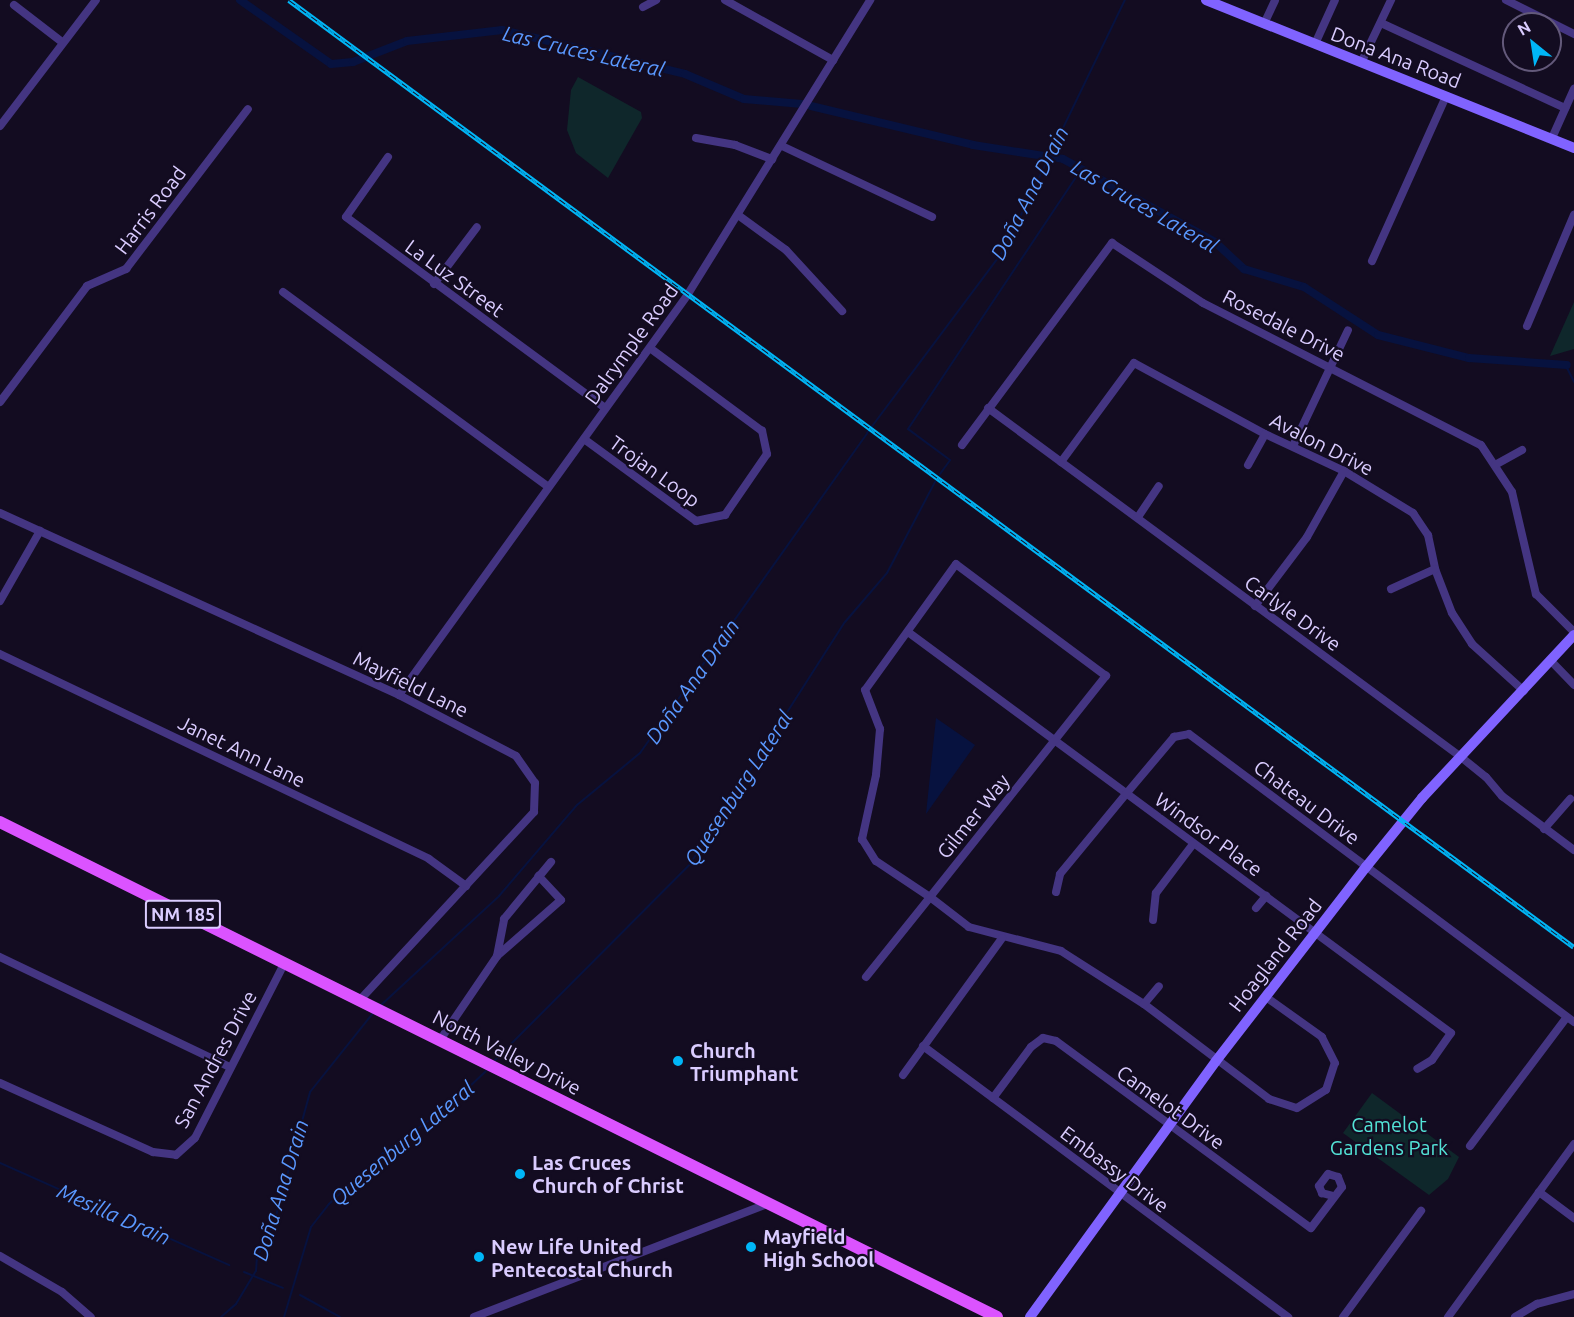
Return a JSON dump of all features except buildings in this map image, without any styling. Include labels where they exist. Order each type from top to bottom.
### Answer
[{"type":"main road","name":"North Valley Drive","points":[[0,822],[997,1317]]},
{"type":"street","points":[[0,126],[96,0]]},
{"type":"street","points":[[644,7],[656,0]]},
{"type":"street","points":[[725,0],[833,60]]},
{"type":"street","name":"Dalrymple Road","points":[[399,695],[650,348],[782,146],[870,0]]},
{"type":"street","points":[[1264,24],[1275,0]]},
{"type":"street","points":[[1315,44],[1335,0]]},
{"type":"street","points":[[1361,63],[1391,0]]},
{"type":"street","points":[[1506,0],[1519,3],[1574,34]]},
{"type":"street","name":"Dona Ana Road","points":[[1209,1],[1574,148]]},
{"type":"street","points":[[14,5],[62,42]]},
{"type":"street","points":[[1381,23],[1565,108]]},
{"type":"street","points":[[1552,138],[1573,93]]},
{"type":"street","points":[[1372,261],[1446,96]]},
{"type":"street","name":"Harris Road","points":[[0,402],[87,286],[126,269],[248,109]]},
{"type":"street","points":[[696,138],[735,145],[772,159]]},
{"type":"street","points":[[782,146],[932,217]]},
{"type":"street","name":"La Luz Street","points":[[388,157],[346,217],[605,408]]},
{"type":"street","points":[[738,214],[786,250],[842,311]]},
{"type":"street","points":[[1527,326],[1574,215]]},
{"type":"street","points":[[434,284],[477,227]]},
{"type":"street","name":"Rosedale Drive","points":[[962,445],[1112,243],[1203,303],[1458,431],[1480,445],[1512,492],[1536,594],[1574,633]]},
{"type":"street","points":[[283,292],[548,487]]},
{"type":"street","points":[[1293,446],[1333,368],[1348,330]]},
{"type":"street","name":"Trojan Loop","points":[[584,439],[696,521],[725,515],[767,454],[762,431],[650,348]]},
{"type":"street","name":"Avalon Drive","points":[[1061,462],[1134,363],[1265,434],[1344,471],[1413,513],[1428,535],[1435,569],[1452,613],[1472,644],[1524,691]]},
{"type":"street","name":"Carlyle Drive","points":[[988,408],[1461,757],[1486,777],[1502,796],[1574,850]]},
{"type":"street","points":[[1248,465],[1265,434]]},
{"type":"street","points":[[1495,465],[1522,450]]},
{"type":"street","points":[[1255,606],[1307,537],[1344,471]]},
{"type":"street","points":[[1138,517],[1159,486]]},
{"type":"street","name":"Mayfield Lane","points":[[0,513],[399,695],[516,756],[535,783],[534,812],[363,1002]]},
{"type":"street","points":[[0,601],[40,531]]},
{"type":"street","name":"Gilmer Way","points":[[866,976],[1106,676],[956,564],[908,632]]},
{"type":"street","points":[[1391,589],[1435,569]]},
{"type":"street","points":[[0,581],[10,584]]},
{"type":"street","points":[[908,632],[865,690],[880,729],[876,775],[862,839],[876,861],[930,897],[969,927],[1002,938],[1061,951],[1144,1004],[1216,1061],[1269,1099],[1297,1108],[1326,1090],[1335,1064],[1323,1036],[1266,997]]},
{"type":"street","name":"Windsor Place","points":[[908,632],[1451,1033],[1432,1060],[1418,1068]]},
{"type":"street","name":"Hoagland Road","points":[[1030,1317],[1216,1061],[1366,867],[1461,757],[1552,662],[1574,633]]},
{"type":"street","name":"Janet Ann Lane","points":[[0,654],[429,859],[466,886]]},
{"type":"street","points":[[1552,662],[1574,685]]},
{"type":"street","name":"Chateau Drive","points":[[1056,892],[1060,874],[1126,794],[1174,737],[1189,734],[1570,1020]]},
{"type":"street","points":[[1544,829],[1570,799]]},
{"type":"street","points":[[1152,920],[1156,893],[1193,844]]},
{"type":"street","points":[[497,956],[504,919],[551,862]]},
{"type":"street","points":[[440,1040],[497,956],[561,900],[539,876]]},
{"type":"street","points":[[1256,908],[1266,896]]},
{"type":"street","points":[[903,1075],[1002,938]]},
{"type":"street","points":[[0,957],[231,1067]]},
{"type":"street","name":"San Andres Drive","points":[[0,1083],[153,1152],[176,1155],[195,1138],[284,964]]},
{"type":"street","points":[[1144,1004],[1159,986]]},
{"type":"street","points":[[1470,1146],[1570,1020]]},
{"type":"street","name":"Camelot Drive","points":[[993,1098],[1031,1047],[1043,1038],[1056,1041],[1168,1126],[1311,1228],[1333,1196]]},
{"type":"street","name":"Embassy Drive","points":[[923,1046],[1119,1194],[1288,1317]]},
{"type":"street","points":[[1448,1317],[1574,1144]]},
{"type":"street","points":[[1539,1192],[1574,1218]]},
{"type":"street","points":[[474,1317],[766,1204]]},
{"type":"street","points":[[1343,1317],[1421,1212]]},
{"type":"street","points":[[0,1256],[62,1292],[91,1317]]},
{"type":"street","points":[[1515,1317],[1537,1304],[1574,1294]]},
{"type":"green space","points":[[578,77],[641,112],[642,118],[608,178],[576,153],[567,130],[571,90]]},
{"type":"green space","points":[[1574,302],[1574,349],[1550,356]]},
{"type":"green space","name":"Camelot Gardens Park","points":[[1372,1093],[1459,1157],[1448,1179],[1429,1195],[1343,1133]]},
{"type":"shaded area","points":[[936,718],[975,745],[926,814]]},
{"type":"waterway","name":"Las Cruces Lateral","points":[[240,0],[331,64],[353,62],[407,41],[502,30],[685,74],[744,99],[802,104]]},
{"type":"waterway","name":"Doña Ana Drain","points":[[380,1006],[499,896],[577,805],[640,753],[867,433],[1004,250],[1125,0]]},
{"type":"waterway","name":"Las Cruces Lateral","points":[[811,106],[973,145],[1063,159],[1215,242],[1244,269],[1304,287],[1378,335],[1469,358],[1567,365]]},
{"type":"waterway","name":"Quesenburg Lateral","points":[[940,474],[950,460],[908,429],[1083,167]]},
{"type":"waterway","points":[[1566,366],[1574,382]]},
{"type":"waterway","name":"Quesenburg Lateral","points":[[495,1060],[690,864],[845,622],[887,573],[935,482]]},
{"type":"waterway","name":"Doña Ana Drain","points":[[221,1317],[236,1304],[256,1271],[257,1257],[274,1223],[310,1092],[373,1013]]},
{"type":"waterway","name":"Quesenburg Lateral","points":[[284,1317],[311,1227],[329,1204],[383,1153],[448,1107],[486,1071]]},
{"type":"waterway","name":"Mesilla Drain","points":[[0,1163],[229,1265]]},
{"type":"waterway","name":"Mesilla Drain","points":[[244,1272],[283,1288]]},
{"type":"waterway","name":"Mesilla Drain","points":[[300,1295],[340,1317]]},
{"type":"railway","points":[[289,0],[1574,947]]},
{"type":"place","name":"Church Triumphant","points":[[678,1061]]},
{"type":"place","name":"Las Cruces Church of Christ","points":[[520,1174]]},
{"type":"place","name":"Mayfield High School","points":[[751,1247]]},
{"type":"place","name":"New Life United Pentecostal Church","points":[[479,1257]]}]
